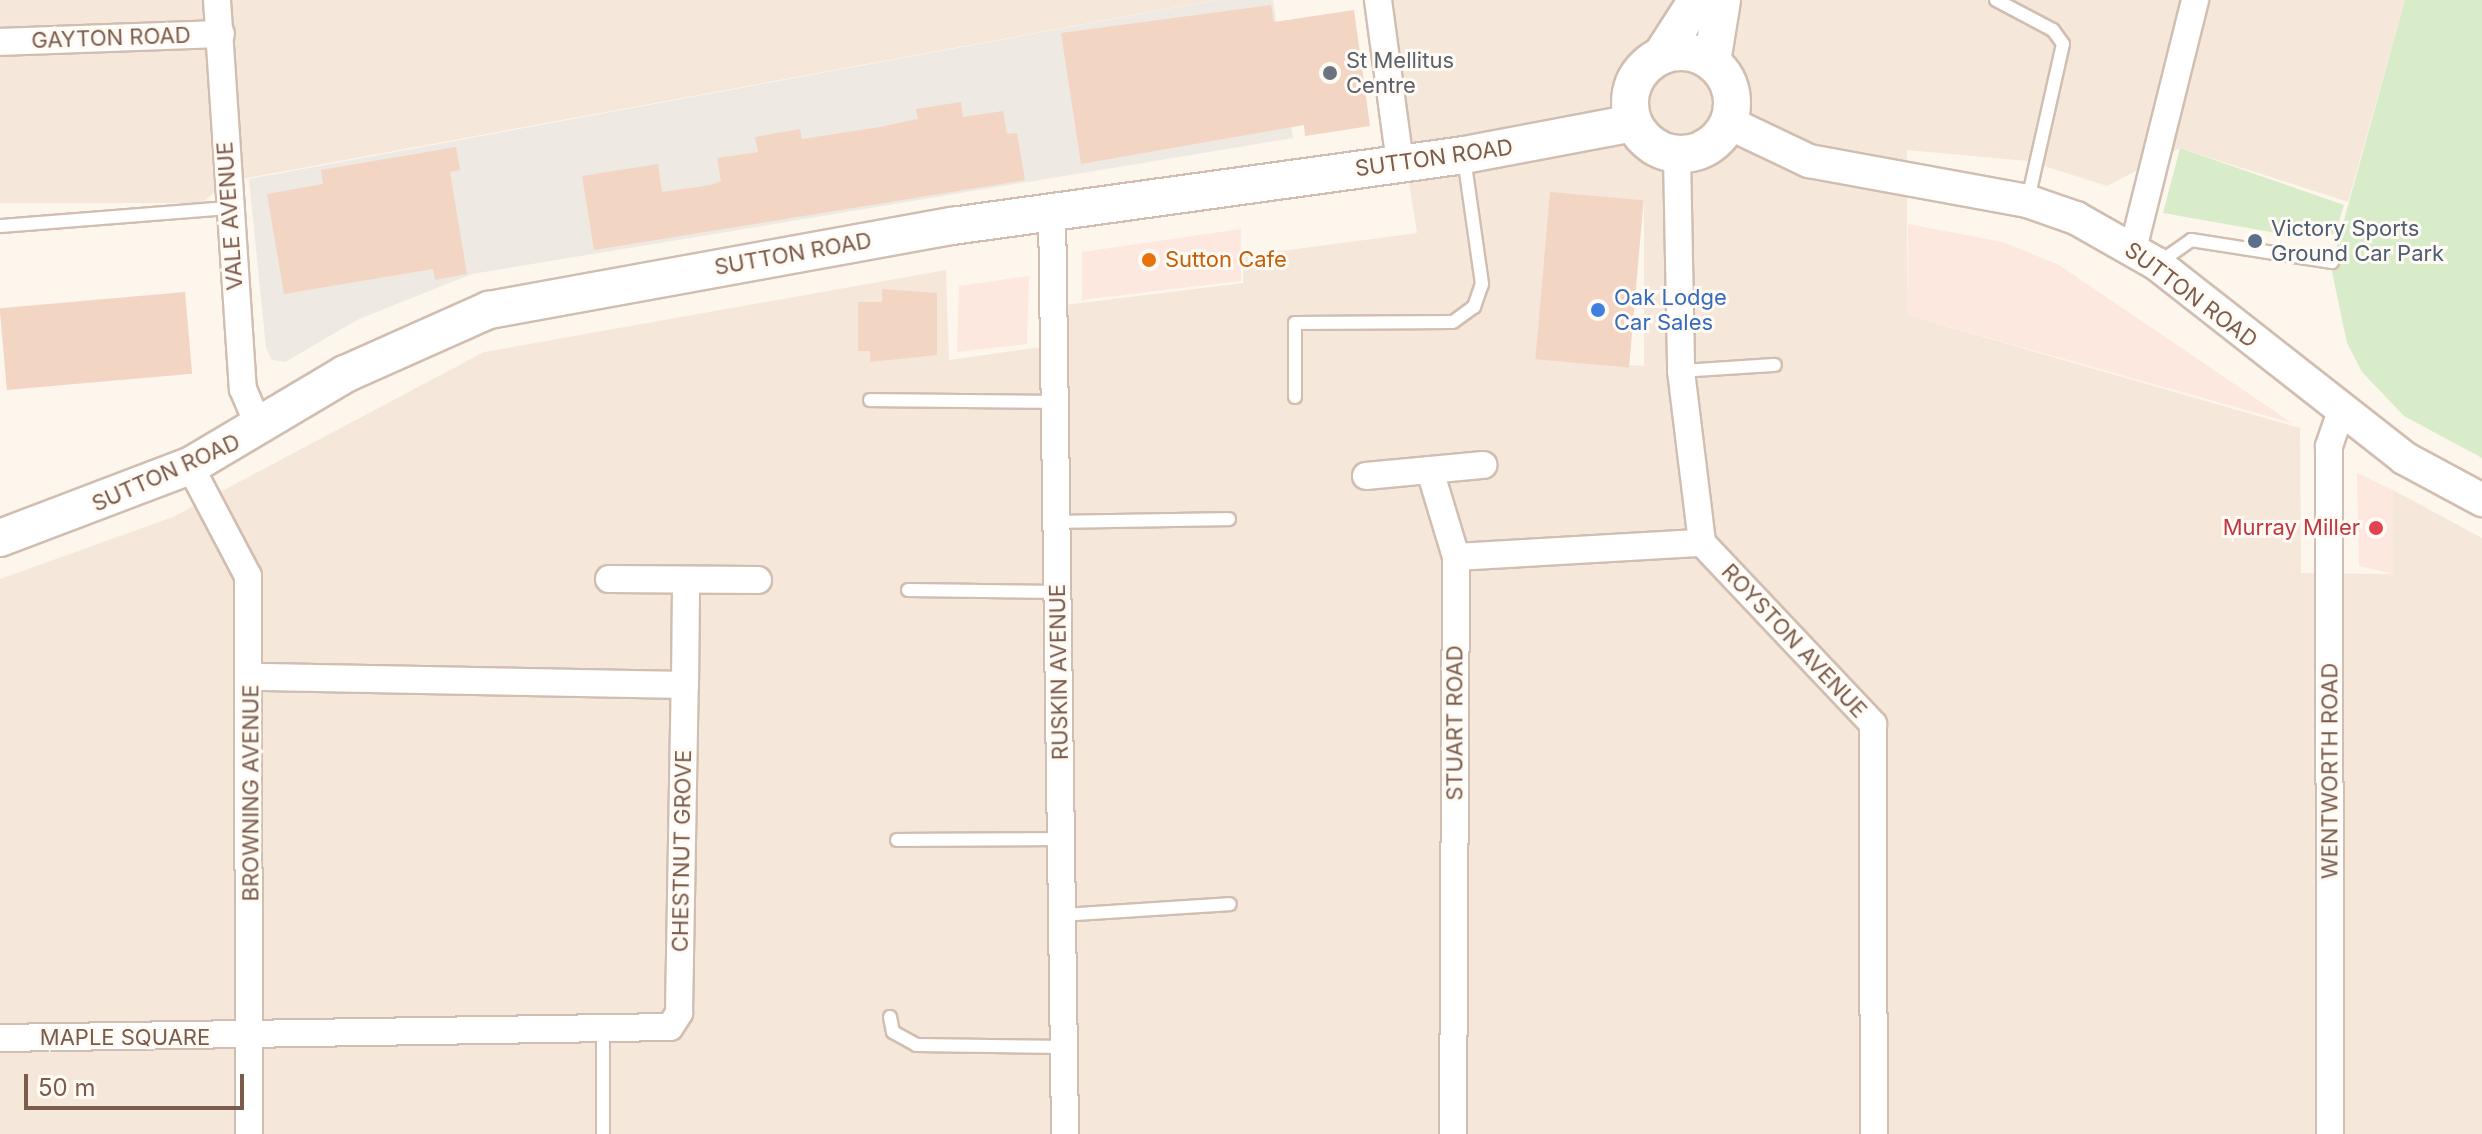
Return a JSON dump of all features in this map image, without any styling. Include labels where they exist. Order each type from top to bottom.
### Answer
[{"type":"main road","points":[[1661,56],[1687,53],[1712,62],[1731,90],[1729,123],[1708,148],[1677,155],[1651,145],[1633,123],[1633,84],[1661,56],[1697,0]]},
{"type":"main road","points":[[1712,62],[1722,0]]},
{"type":"main road","name":"SUTTON ROAD","points":[[0,538],[190,466],[260,429],[345,374],[489,310],[1052,210],[1464,155],[1633,123]]},
{"type":"street","name":"VALE AVENUE","points":[[217,0],[228,208],[243,389],[260,429]]},
{"type":"street","points":[[1378,0],[1400,163]]},
{"type":"street","points":[[2145,256],[2195,0]]},
{"type":"street","name":"GAYTON ROAD","points":[[0,42],[221,34]]},
{"type":"street","name":"SUTTON ROAD","points":[[1729,123],[1809,161],[1857,174],[2027,201],[2145,256],[2341,412],[2404,458],[2482,500]]},
{"type":"street","points":[[1456,557],[1702,543],[1681,371],[1677,155]]},
{"type":"street","name":"RUSKIN AVENUE","points":[[1052,210],[1065,1134]]},
{"type":"street","name":"WENTWORTH ROAD","points":[[2330,1134],[2329,446],[2341,412]]},
{"type":"street","points":[[1366,476],[1431,474],[1483,465]]},
{"type":"street","name":"BROWNING AVENUE","points":[[190,466],[248,576],[251,677],[249,1134]]},
{"type":"street","name":"STUART ROAD","points":[[1431,474],[1456,557],[1453,1134]]},
{"type":"street","name":"ROYSTON AVENUE","points":[[1702,543],[1873,724],[1874,1134]]},
{"type":"street","points":[[609,579],[758,580]]},
{"type":"street","name":"CHESTNUT GROVE","points":[[249,1039],[658,1033],[679,1013],[686,581]]},
{"type":"street","points":[[251,677],[685,685]]},
{"type":"street","name":"MAPLE SQUARE","points":[[0,1038],[249,1039]]},
{"type":"lane","points":[[1996,0],[2053,30],[2063,44],[2027,201]]},
{"type":"lane","points":[[1295,397],[1295,323],[1453,322],[1474,307],[1482,284],[1464,155]]},
{"type":"lane","points":[[0,226],[228,208]]},
{"type":"lane","points":[[2145,256],[2191,240],[2332,262]]},
{"type":"lane","points":[[1681,371],[1775,365]]},
{"type":"lane","points":[[870,400],[1056,402]]},
{"type":"lane","points":[[1058,522],[1229,519]]},
{"type":"lane","points":[[908,590],[1058,592]]},
{"type":"lane","points":[[897,840],[1061,839]]},
{"type":"lane","points":[[1062,915],[1230,904]]},
{"type":"lane","points":[[890,1017],[893,1032],[916,1045],[1064,1047]]},
{"type":"lane","points":[[603,1034],[603,1134]]},
{"type":"shaded area","points":[[0,0],[1215,0],[226,182],[202,203],[0,203]]},
{"type":"shaded area","points":[[1216,0],[1273,0],[1293,138],[472,274],[359,319],[285,362],[272,360],[266,348],[249,179]]},
{"type":"shaded area","points":[[1380,0],[2405,0],[2348,202],[2180,148],[2107,186],[2028,161],[1907,150],[1907,315],[2300,428],[2301,573],[2393,574],[2393,490],[2482,538],[2482,1134],[0,1134],[0,579],[173,517],[484,352],[946,270],[949,360],[1055,345],[1056,306],[1243,283],[1244,256],[1417,233]],"holes":[[[1550,193],[1644,201],[1644,366],[1550,360]]]},
{"type":"shaded area","points":[[1908,224],[2003,242],[2059,265],[2292,423],[1907,315]]},
{"type":"shaded area","points":[[1241,229],[1241,281],[1082,300],[1082,252]]},
{"type":"shaded area","points":[[1029,276],[1027,344],[957,352],[959,286]]},
{"type":"shaded area","name":"Murray Miller","points":[[2357,473],[2393,490],[2393,574],[2359,566]]},
{"type":"green space","points":[[2405,0],[2482,0],[2482,458],[2404,416],[2362,372],[2347,343],[2331,267]]},
{"type":"green space","points":[[2180,148],[2344,205],[2335,234],[2299,237],[2163,213]]},
{"type":"building","points":[[1271,5],[1274,22],[1354,10],[1370,126],[1305,136],[1304,125],[1081,164],[1061,33]]},
{"type":"building","points":[[961,102],[963,117],[1003,111],[1007,134],[1017,133],[1025,180],[594,250],[582,176],[658,164],[662,192],[711,185],[721,181],[717,158],[758,152],[755,137],[800,129],[802,139],[880,127],[918,119],[916,109]]},
{"type":"building","points":[[456,147],[460,170],[450,172],[467,274],[435,280],[433,269],[284,294],[267,194],[323,184],[321,170]]},
{"type":"building","name":"Oak Lodge Car Sales","points":[[1550,192],[1644,200],[1629,368],[1535,359]]},
{"type":"building","points":[[882,289],[937,293],[937,355],[870,362],[870,351],[858,351],[858,302],[882,302]]},
{"type":"building","points":[[185,292],[192,374],[7,390],[0,308]]},
{"type":"place","name":"St Mellitus Centre","points":[[1330,73]]},
{"type":"place","name":"Victory Sports Ground Car Park","points":[[2255,241]]},
{"type":"place","name":"Sutton Cafe","points":[[1149,260]]},
{"type":"place","name":"Oak Lodge Car Sales","points":[[1598,310]]},
{"type":"place","name":"Murray Miller","points":[[2376,528]]}]
